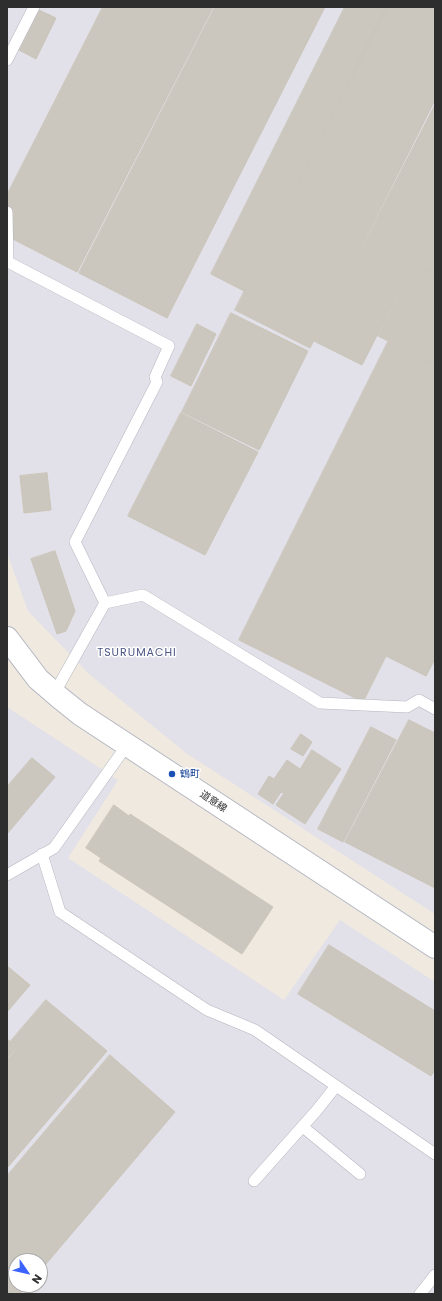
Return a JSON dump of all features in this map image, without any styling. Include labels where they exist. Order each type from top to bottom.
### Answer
[{"type":"street","name":"道意線","points":[[7,638],[38,679],[54,694],[80,714],[435,947]]},
{"type":"lane","points":[[7,60],[34,7]]},
{"type":"lane","points":[[7,212],[8,262],[169,346],[154,377],[157,382],[76,542],[104,603]]},
{"type":"lane","points":[[104,603],[143,596],[320,704],[407,707],[419,700],[435,709]]},
{"type":"lane","points":[[54,694],[104,603]]},
{"type":"lane","points":[[7,875],[54,848],[127,744]]},
{"type":"lane","points":[[42,854],[60,912],[207,1010],[255,1030],[435,1154]]},
{"type":"lane","points":[[254,1181],[303,1127],[336,1086]]},
{"type":"lane","points":[[303,1127],[360,1174]]},
{"type":"lane","points":[[420,1294],[435,1275]]},
{"type":"shaded area","points":[[7,7],[435,7],[435,914],[186,753],[89,674],[28,611],[7,553]]},
{"type":"shaded area","points":[[7,707],[118,780],[68,858],[284,1000],[340,920],[435,982],[435,1294],[7,1294]]},
{"type":"building","points":[[103,7],[213,7],[77,272],[7,236],[7,195]]},
{"type":"building","points":[[215,7],[325,7],[167,318],[79,273]]},
{"type":"building","points":[[345,7],[387,7],[244,291],[211,274]]},
{"type":"building","points":[[387,7],[435,7],[435,100],[310,348],[235,310]]},
{"type":"building","points":[[39,10],[56,18],[36,59],[19,50]]},
{"type":"building","points":[[435,105],[435,221],[362,365],[314,341]]},
{"type":"building","points":[[435,223],[435,274],[414,263]]},
{"type":"building","points":[[414,264],[435,274],[435,307],[412,353],[378,336]]},
{"type":"building","points":[[435,309],[435,365],[413,353]]},
{"type":"building","points":[[231,313],[308,351],[259,450],[182,412]]},
{"type":"building","points":[[197,324],[216,334],[191,386],[171,376]]},
{"type":"building","points":[[388,342],[435,365],[435,659],[426,676],[386,656],[363,702],[239,640]]},
{"type":"building","points":[[181,413],[258,452],[205,555],[128,516]]},
{"type":"building","points":[[47,473],[51,510],[24,513],[20,476]]},
{"type":"building","points":[[55,551],[75,611],[66,631],[57,634],[31,559]]},
{"type":"building","points":[[409,720],[435,733],[435,888],[345,842]]},
{"type":"building","points":[[371,727],[396,740],[343,842],[318,829]]},
{"type":"building","points":[[301,734],[312,742],[303,756],[291,749]]},
{"type":"building","points":[[312,750],[341,769],[305,824],[276,805],[284,793],[281,792],[273,804],[258,794],[269,776],[274,779],[287,760],[300,769]]},
{"type":"building","points":[[32,758],[55,777],[7,834],[7,787]]},
{"type":"building","points":[[114,805],[273,907],[242,954],[99,861],[101,858],[86,848]]},
{"type":"building","points":[[329,945],[435,1011],[435,1070],[431,1076],[298,994]]},
{"type":"building","points":[[7,966],[30,985],[7,1012]]},
{"type":"building","points":[[46,1000],[107,1051],[7,1168],[7,1060],[18,1047],[11,1041]]},
{"type":"building","points":[[7,1039],[17,1047],[7,1058]]},
{"type":"building","points":[[110,1055],[175,1112],[48,1262],[48,1253],[8,1253],[8,1293],[21,1293],[20,1294],[7,1294],[7,1176]]},
{"type":"place","name":"鶴町","points":[[172,774]]},
{"type":"district","name":"TSURUMACHI","points":[[137,653]]}]
